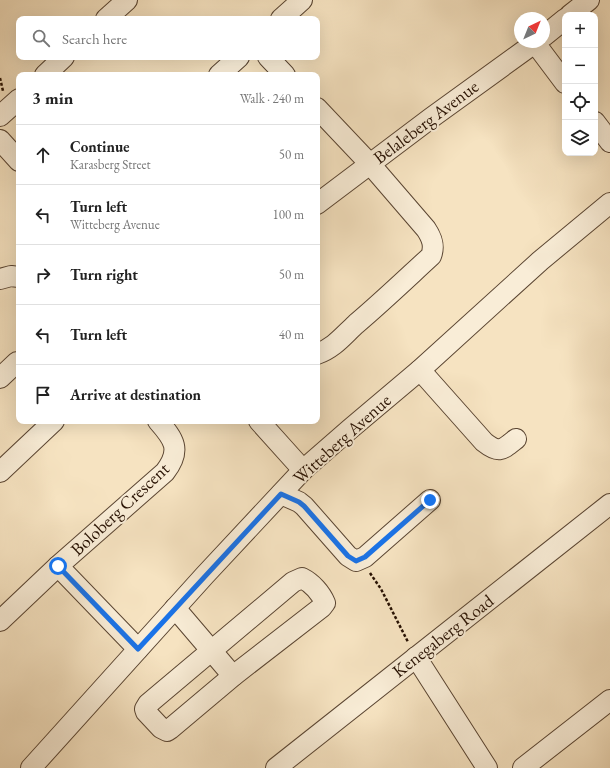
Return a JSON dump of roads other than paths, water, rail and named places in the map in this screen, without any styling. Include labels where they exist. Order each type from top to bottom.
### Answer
[{"type":"street","points":[[109,16],[127,0]]},
{"type":"street","points":[[284,16],[302,0]]},
{"type":"street","points":[[574,12],[589,0]]},
{"type":"street","name":"Belaleberg Avenue","points":[[550,31],[562,21]]},
{"type":"street","name":"Belaleberg Avenue","points":[[320,202],[527,48]]},
{"type":"street","points":[[543,48],[562,78]]},
{"type":"street","points":[[48,72],[61,60]]},
{"type":"street","points":[[222,72],[236,60]]},
{"type":"street","points":[[271,60],[282,72]]},
{"type":"street","points":[[0,116],[16,102]]},
{"type":"street","points":[[320,111],[370,164],[426,229],[432,239],[433,246],[431,256],[340,340],[320,352]]},
{"type":"street","points":[[598,126],[610,142]]},
{"type":"street","points":[[0,140],[16,158]]},
{"type":"street","name":"Witteberg Avenue","points":[[31,768],[175,608],[303,470],[420,370],[540,261],[610,203]]},
{"type":"street","points":[[0,279],[11,276],[16,277]]},
{"type":"street","points":[[0,378],[16,363]]},
{"type":"street","points":[[420,370],[484,442],[492,448],[498,450],[503,449],[516,439]]},
{"type":"street","points":[[0,472],[51,424]]},
{"type":"street","name":"Boloberg Crescent","points":[[0,621],[58,566],[165,472],[174,457],[175,445],[160,424]]},
{"type":"street","points":[[262,424],[303,470]]},
{"type":"street","points":[[281,494],[299,502],[348,556],[356,561],[365,557],[430,500]]},
{"type":"street","name":"Kenegaberg Road","points":[[276,768],[610,504]]},
{"type":"street","points":[[58,566],[138,649]]},
{"type":"street","points":[[299,578],[302,578],[314,587],[324,600],[325,603],[322,607],[233,676],[167,731],[160,728],[146,712],[145,709],[148,704],[293,582],[299,578]]},
{"type":"street","points":[[175,608],[233,676]]},
{"type":"street","points":[[416,657],[487,768]]},
{"type":"street","points":[[524,768],[610,700]]}]
